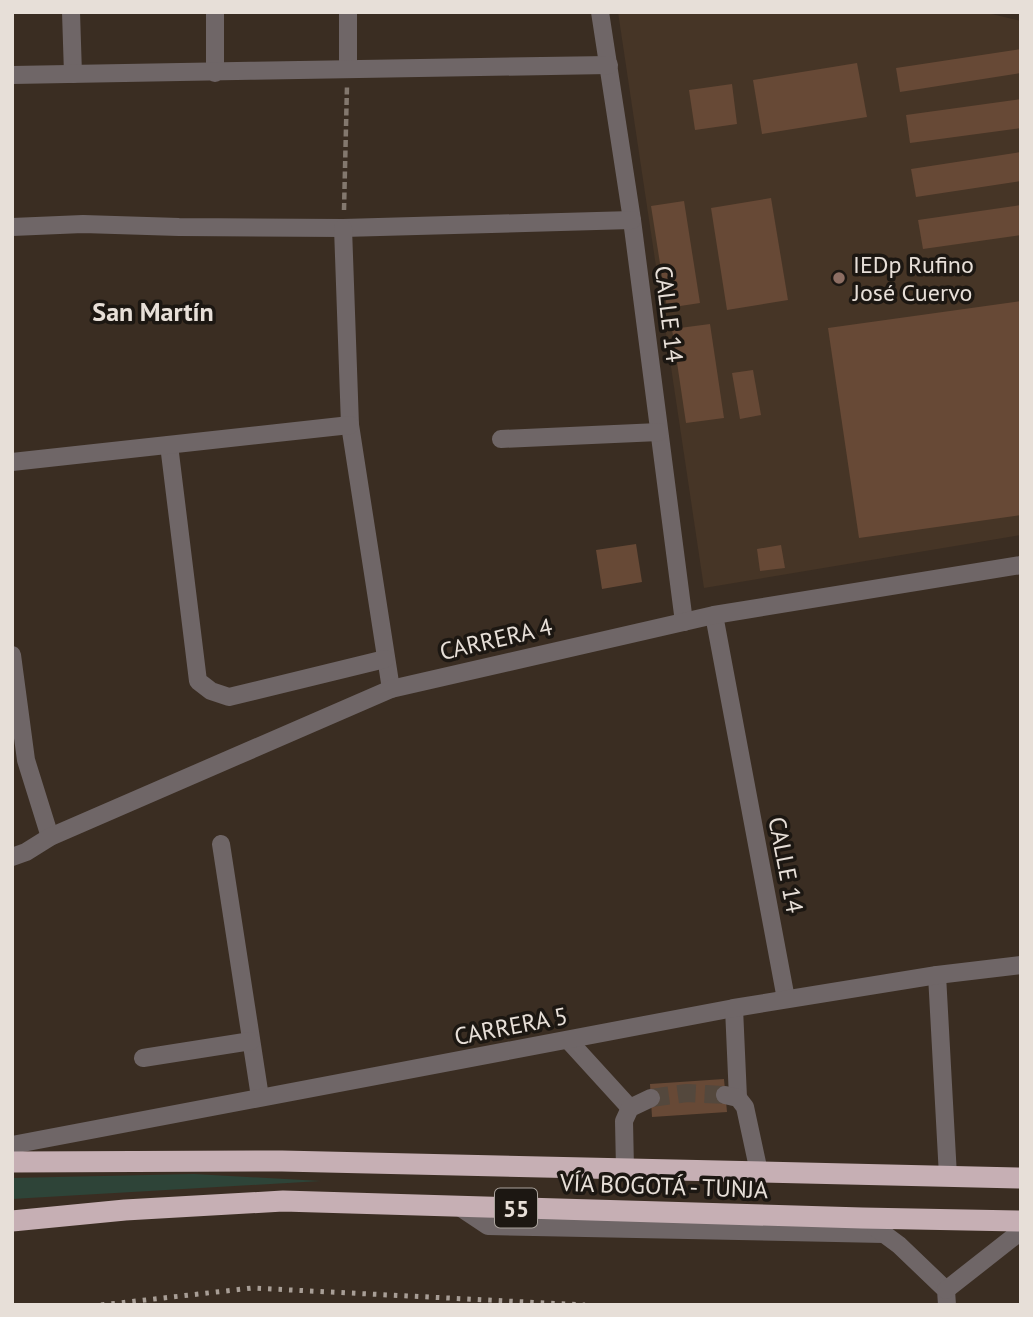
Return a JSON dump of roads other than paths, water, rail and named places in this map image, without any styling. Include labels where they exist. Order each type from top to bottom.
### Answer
[{"type":"highway","name":"VÍA BOGOTÁ - TUNJA","points":[[12,1162],[282,1161],[1021,1178]]},
{"type":"highway","name":"VÍA BOGOTÁ - TUNJA","points":[[12,1222],[125,1210],[283,1201],[1021,1221]]},
{"type":"street","points":[[71,12],[73,74]]},
{"type":"street","points":[[215,12],[215,73]]},
{"type":"street","points":[[348,12],[348,68]]},
{"type":"street","name":"CALLE 14","points":[[600,12],[632,219],[684,622]]},
{"type":"street","points":[[12,75],[608,65]]},
{"type":"street","points":[[12,226],[83,223],[179,227],[343,228],[632,219]]},
{"type":"street","points":[[343,228],[350,425],[391,689]]},
{"type":"street","points":[[12,462],[350,425]]},
{"type":"street","points":[[501,439],[659,432]]},
{"type":"street","points":[[169,445],[198,681],[211,691],[229,697],[386,659]]},
{"type":"street","name":"CARRERA 4","points":[[12,857],[51,837],[391,689],[714,615],[1021,565]]},
{"type":"street","name":"CALLE 14","points":[[714,615],[786,999]]},
{"type":"street","points":[[12,655],[19,763],[51,837]]},
{"type":"street","points":[[221,844],[260,1097]]},
{"type":"street","name":"CARRERA 5","points":[[12,1145],[734,1008],[937,975],[1021,965]]},
{"type":"street","points":[[937,975],[948,1176]]},
{"type":"street","points":[[734,1008],[732,1097],[745,1107],[759,1172]]},
{"type":"street","points":[[568,1040],[630,1108]]},
{"type":"street","points":[[144,1058],[251,1041]]},
{"type":"street","points":[[625,1169],[624,1121],[630,1108],[651,1098]]},
{"type":"street","points":[[458,1206],[488,1226],[884,1234]]},
{"type":"street","points":[[862,1218],[899,1245],[946,1297],[1021,1231]]},
{"type":"tunnel","points":[[651,1098],[687,1093],[725,1095]]},
{"type":"railway","points":[[101,1305],[252,1288],[585,1305]]},
{"type":"place","name":"IEDp Rufino José Cuervo","points":[[839,278]]},
{"type":"district","name":"San Martín","points":[[153,311]]}]
